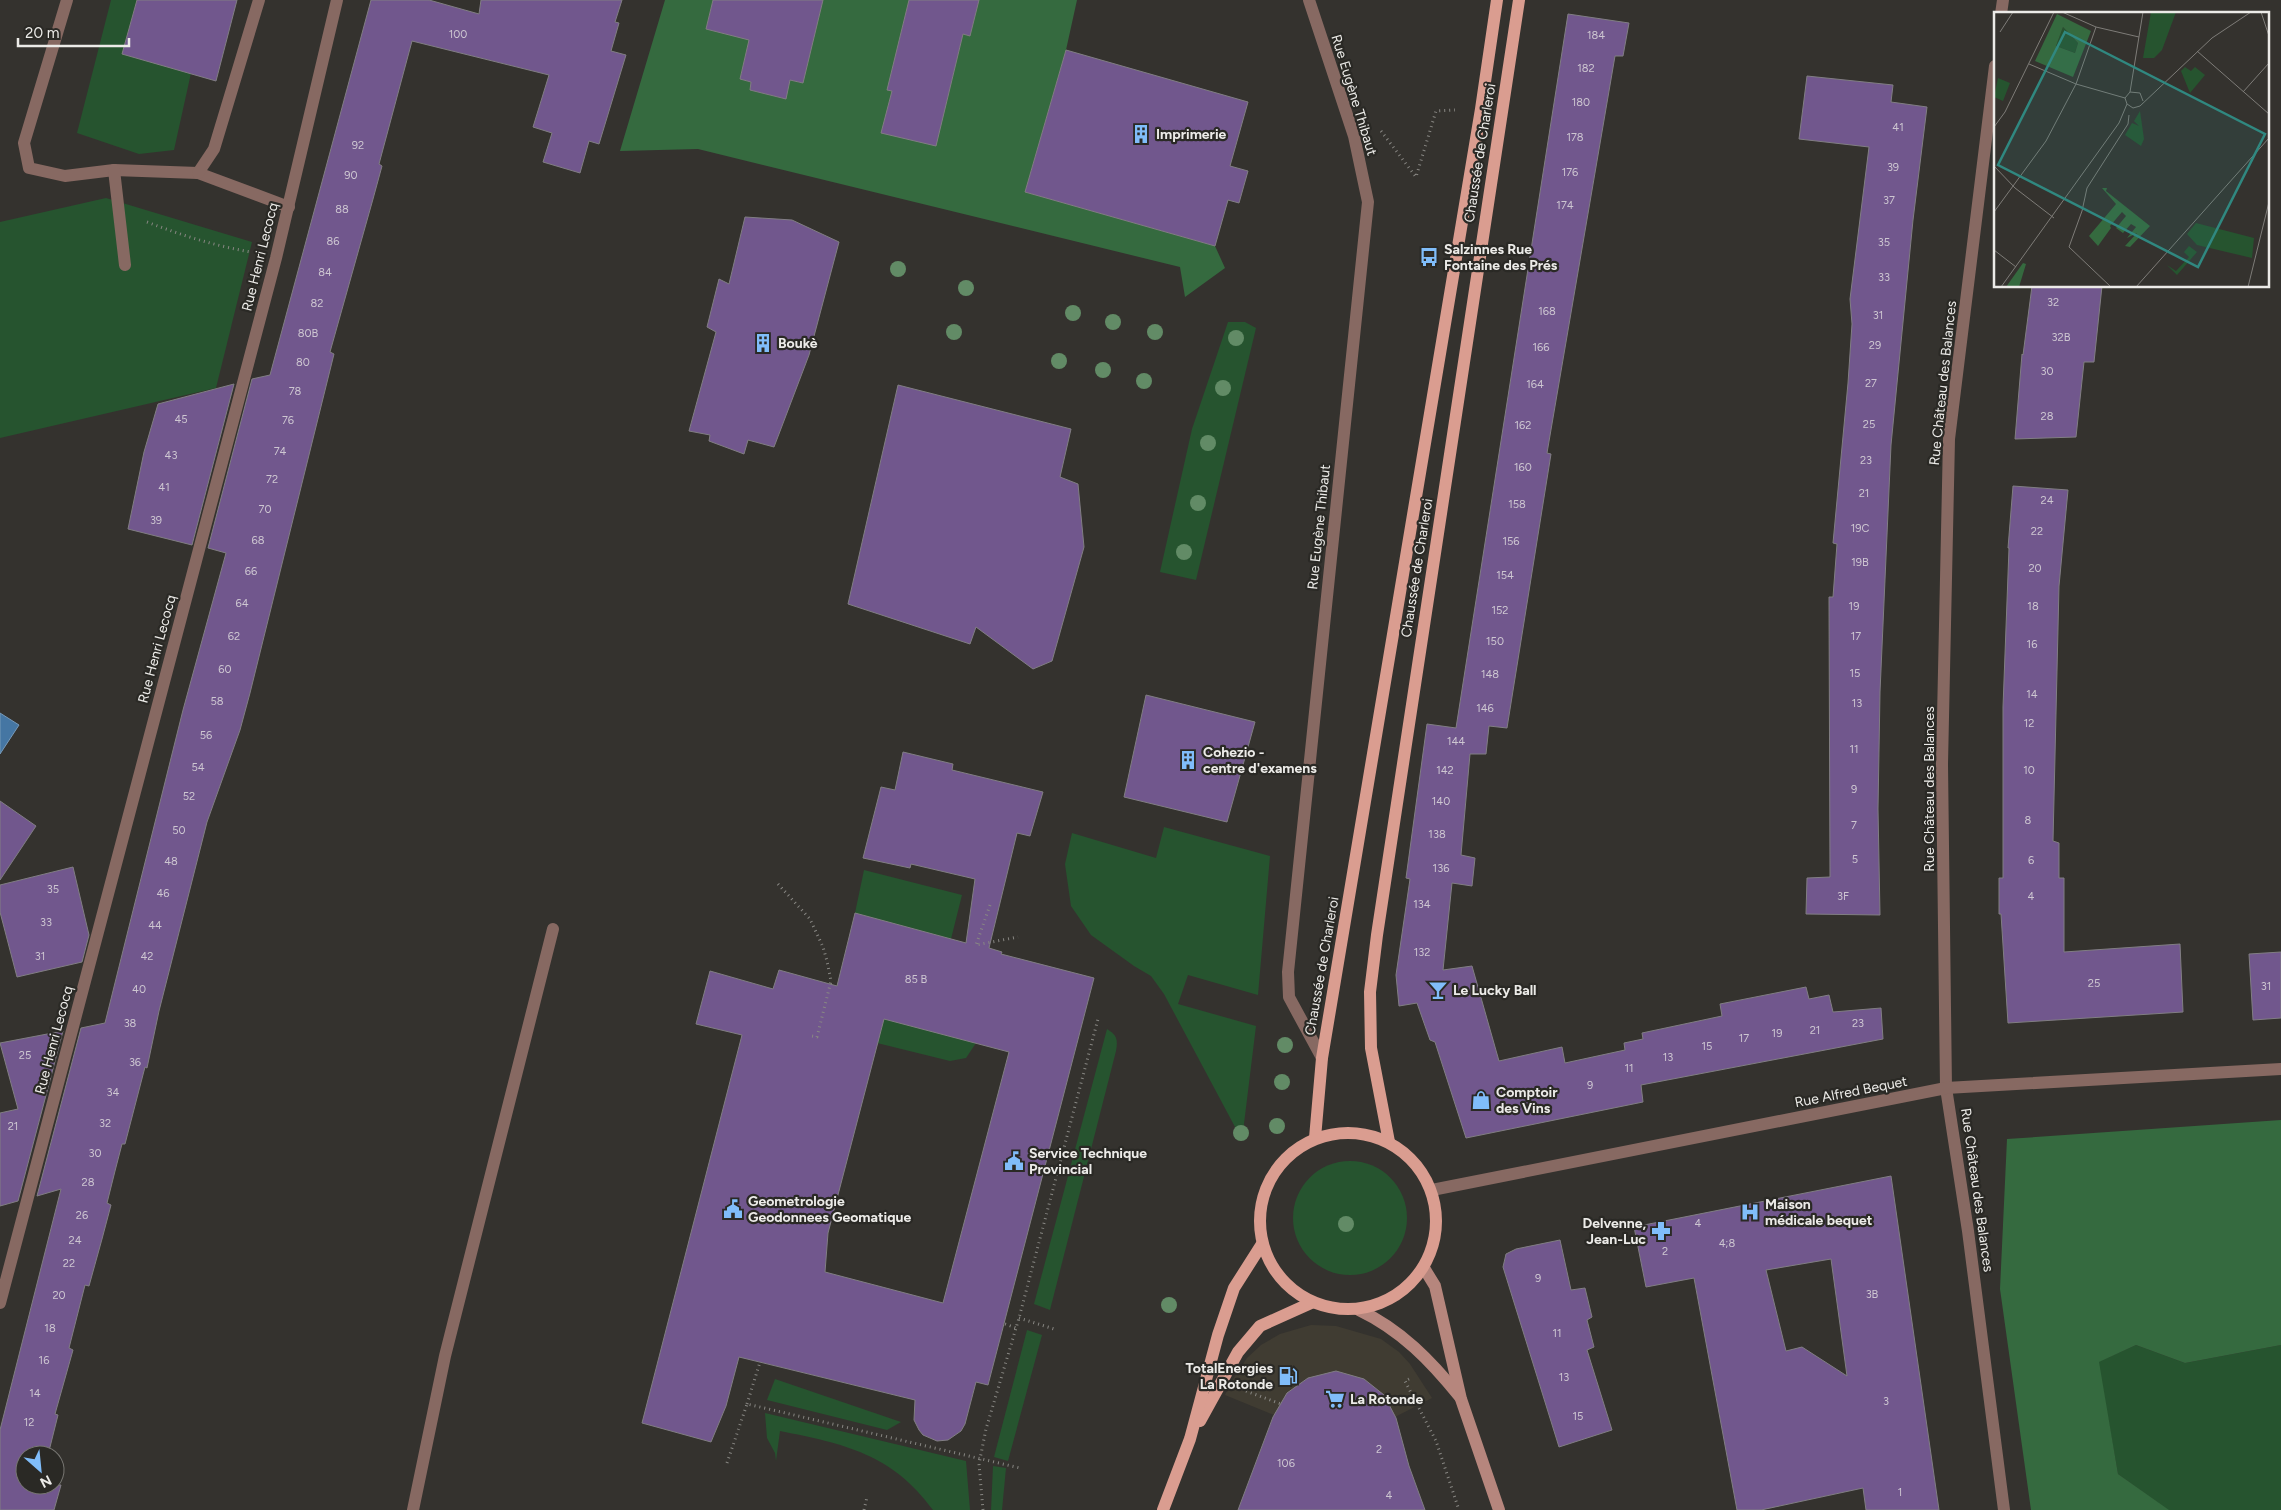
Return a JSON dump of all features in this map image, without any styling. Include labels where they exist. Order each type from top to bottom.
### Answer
[{"type":"main road","name":"Chaussée de Charleroi","points":[[1315,1138],[1322,1058],[1481,109],[1497,0]]},
{"type":"main road","name":"Chaussée de Charleroi","points":[[1389,1142],[1371,1048],[1370,992],[1376,935],[1519,0]]},
{"type":"main road","points":[[1359,1310],[1384,1302],[1407,1288],[1424,1268],[1434,1243],[1437,1217],[1432,1190],[1418,1165],[1389,1142],[1353,1132],[1315,1138],[1294,1150],[1277,1167],[1265,1188],[1260,1206],[1259,1225],[1262,1244],[1272,1268],[1289,1288],[1311,1303],[1327,1308],[1359,1310],[1383,1321],[1432,1363],[1461,1399]]},
{"type":"main road","points":[[1163,1510],[1190,1439],[1218,1336],[1234,1288],[1262,1244]]},
{"type":"main road","points":[[1424,1268],[1435,1286],[1461,1399],[1499,1510]]},
{"type":"main road","points":[[1190,1439],[1238,1352],[1260,1326],[1311,1303]]},
{"type":"street","points":[[67,0],[24,143],[29,168],[65,176],[114,170],[198,173],[289,207]]},
{"type":"street","points":[[198,173],[214,149],[260,0]]},
{"type":"street","name":"Rue Henri Lecocq","points":[[0,1304],[289,207],[337,0]]},
{"type":"street","name":"Rue Eugène Thibaut","points":[[1309,0],[1354,136],[1368,202],[1288,972],[1289,997],[1322,1058]]},
{"type":"street","name":"Rue Château des Balances","points":[[1994,74],[1949,439],[1942,764],[1946,1088],[1968,1231],[2004,1510]]},
{"type":"street","points":[[114,170],[125,265]]},
{"type":"street","points":[[413,1510],[445,1356],[553,929]]},
{"type":"street","name":"Rue Alfred Bequet","points":[[1432,1190],[1946,1088],[2281,1069]]},
{"type":"path","points":[[1354,136],[1380,130],[1416,177],[1436,111],[1481,109]]},
{"type":"path","points":[[119,212],[188,237],[226,248],[253,252]]},
{"type":"path","points":[[778,884],[810,919],[823,946],[827,961],[831,981],[817,1038],[812,1036]]},
{"type":"path","points":[[990,905],[976,945],[1018,937]]},
{"type":"path","points":[[983,1510],[980,1458],[986,1429],[1019,1318],[1098,1019]]},
{"type":"path","points":[[1019,1318],[1054,1329]]},
{"type":"path","points":[[1005,1324],[1016,1328]]},
{"type":"path","points":[[727,1463],[748,1404],[760,1362]]},
{"type":"path","points":[[1432,1363],[1405,1381],[1436,1441],[1459,1510]]},
{"type":"path","points":[[1221,1383],[1281,1404]]},
{"type":"path","points":[[748,1404],[1020,1468]]},
{"type":"path","points":[[864,1510],[867,1497]]},
{"type":"shaded area","points":[[1311,1325],[1336,1326],[1381,1339],[1399,1352],[1410,1364],[1432,1398],[1395,1417],[1349,1432],[1274,1415],[1225,1395],[1247,1358],[1261,1345],[1280,1334]]},
{"type":"green space","points":[[111,0],[137,0],[122,54],[191,73],[174,150],[139,154],[77,133]]},
{"type":"green space","points":[[665,0],[713,0],[706,29],[727,34],[759,0],[740,79],[751,82],[750,90],[785,99],[790,80],[802,83],[823,0],[909,0],[888,90],[892,91],[882,132],[946,104],[963,34],[970,36],[979,0],[1077,0],[1066,50],[1025,192],[1215,246],[1225,268],[1185,297],[1180,267],[698,149],[620,151]]},
{"type":"green space","points":[[106,198],[252,242],[216,388],[0,438],[0,222]]},
{"type":"green space","points":[[1228,322],[1245,322],[1256,328],[1196,580],[1160,572],[1192,429]]},
{"type":"green space","points":[[1164,827],[1270,856],[1258,995],[1188,975],[1178,1004],[1256,1026],[1242,1140],[1164,994],[1151,976],[1091,935],[1071,906],[1065,864],[1072,833],[1156,858]]},
{"type":"green space","points":[[864,870],[962,895],[951,939],[855,913]]},
{"type":"green space","points":[[884,1019],[976,1043],[966,1058],[950,1061],[877,1043]]},
{"type":"green space","points":[[1107,1029],[1116,1038],[1116,1051],[1050,1310],[1034,1304]]},
{"type":"green space","points":[[2281,1120],[2281,1345],[2185,1363],[2136,1345],[2099,1362],[2118,1474],[2169,1510],[2031,1510],[2000,1289],[2007,1139]]},
{"type":"green space","points":[[1350,1161],[1372,1165],[1391,1177],[1403,1196],[1407,1218],[1403,1240],[1391,1259],[1372,1271],[1350,1275],[1328,1271],[1309,1259],[1297,1240],[1293,1218],[1297,1196],[1309,1177],[1328,1165]]},
{"type":"green space","points":[[1027,1330],[1042,1335],[1008,1461],[994,1457]]},
{"type":"green space","points":[[2136,1345],[2185,1363],[2281,1345],[2281,1510],[2168,1510],[2118,1474],[2098,1362]]},
{"type":"green space","points":[[775,1379],[901,1422],[887,1430],[767,1400]]},
{"type":"green space","points":[[765,1413],[966,1461],[970,1510],[933,1510],[917,1491],[884,1464],[866,1454],[826,1441],[780,1431],[776,1461],[775,1453],[767,1438]]},
{"type":"green space","points":[[993,1466],[1006,1468],[1002,1510],[991,1510]]},
{"type":"water","points":[[0,713],[19,725],[0,754]]},
{"type":"building","points":[[137,0],[237,0],[216,81],[122,54]]},
{"type":"building","points":[[371,0],[429,0],[479,14],[481,0],[622,0],[615,22],[619,23],[611,51],[626,55],[599,144],[589,141],[580,173],[543,162],[552,133],[533,127],[549,75],[412,41],[379,164],[382,166],[330,352],[334,354],[250,693],[240,730],[207,822],[159,1011],[147,1068],[145,1067],[125,1144],[122,1144],[115,1171],[107,1203],[111,1205],[89,1286],[85,1285],[69,1348],[73,1350],[55,1414],[58,1415],[50,1445],[15,1445],[15,1495],[58,1495],[54,1510],[0,1510],[0,1430],[61,1189],[37,1196],[81,1028],[105,1023],[183,710],[226,553],[208,548],[252,379],[270,375]]},
{"type":"building","points":[[713,0],[823,0],[803,83],[790,80],[786,99],[750,90],[751,82],[740,79],[749,40],[706,29]]},
{"type":"building","points":[[909,0],[979,0],[970,36],[963,34],[936,146],[881,133],[892,91],[887,90]]},
{"type":"building","points":[[1568,14],[1629,23],[1623,56],[1615,56],[1547,453],[1551,454],[1507,728],[1489,726],[1486,754],[1470,754],[1461,855],[1475,858],[1472,886],[1452,883],[1443,970],[1472,966],[1499,1061],[1562,1047],[1565,1063],[1625,1050],[1624,1043],[1643,1039],[1642,1033],[1722,1016],[1720,1004],[1806,987],[1809,999],[1829,995],[1833,1012],[1881,1008],[1883,1039],[1641,1085],[1643,1102],[1466,1138],[1435,1042],[1430,1040],[1417,1003],[1399,1006],[1396,975],[1410,879],[1406,878],[1427,724],[1456,728]]},
{"type":"building","name":"Imprimerie","points":[[1066,50],[1248,102],[1230,166],[1248,171],[1239,203],[1228,200],[1215,246],[1025,192]]},
{"type":"building","points":[[1807,76],[1893,85],[1891,102],[1927,107],[1913,220],[1891,445],[1880,692],[1878,809],[1880,915],[1806,914],[1807,878],[1830,877],[1829,597],[1833,597],[1837,544],[1833,543],[1848,383],[1852,324],[1850,299],[1869,147],[1799,139]]},
{"type":"building","name":"Boukè","points":[[745,217],[792,220],[839,242],[809,355],[774,447],[748,440],[744,454],[709,441],[710,435],[689,431],[716,332],[707,327],[719,279],[729,284]]},
{"type":"building","points":[[2032,288],[2102,288],[2094,362],[2084,362],[2076,437],[2015,439]]},
{"type":"building","points":[[234,384],[192,545],[128,529],[144,452],[158,404]]},
{"type":"building","points":[[898,385],[1071,429],[1060,477],[1078,484],[1084,547],[1052,661],[1033,669],[976,627],[970,644],[848,604]]},
{"type":"building","points":[[2013,486],[2068,490],[2059,586],[2053,841],[2059,843],[2059,878],[2064,878],[2064,952],[2180,944],[2183,1012],[2008,1023],[2001,914],[1999,914],[1999,878],[2003,878],[2003,707],[2008,548]]},
{"type":"building","name":"Cohezio - centre d'examens","points":[[1146,695],[1255,722],[1227,822],[1124,797]]},
{"type":"building","points":[[903,752],[953,764],[952,770],[1043,792],[1030,836],[1017,833],[989,948],[1002,952],[1001,954],[1094,978],[988,1385],[976,1382],[965,1424],[961,1431],[948,1440],[937,1441],[923,1435],[919,1430],[914,1420],[915,1400],[739,1357],[726,1406],[711,1442],[642,1423],[742,1035],[696,1024],[710,971],[773,989],[779,970],[837,986],[855,913],[966,943],[975,879],[911,864],[910,868],[863,858],[881,787],[895,790]],"holes":[[[884,1019],[1009,1052],[943,1303],[825,1272],[828,1233]]]},
{"type":"building","points":[[0,801],[36,826],[0,880]]},
{"type":"building","points":[[73,867],[89,935],[82,962],[17,977],[0,912],[0,885]]},
{"type":"building","points":[[2281,952],[2281,1018],[2253,1020],[2249,954]]},
{"type":"building","points":[[63,1031],[18,1201],[0,1206],[0,1113],[18,1109],[0,1043]]},
{"type":"building","points":[[1891,1176],[1939,1510],[1866,1510],[1863,1488],[1761,1510],[1737,1510],[1694,1278],[1646,1287],[1634,1227]],"holes":[[[1831,1259],[1847,1376],[1802,1347],[1786,1351],[1766,1270]]]},
{"type":"building","points":[[1560,1240],[1571,1290],[1585,1288],[1592,1317],[1587,1320],[1594,1347],[1587,1350],[1612,1430],[1559,1447],[1503,1267],[1506,1254],[1516,1249]]},
{"type":"building","points":[[1336,1371],[1364,1379],[1384,1395],[1396,1418],[1409,1466],[1425,1510],[1238,1510],[1273,1417],[1287,1393],[1308,1378]]},
{"type":"place","name":"Imprimerie","points":[[1141,134]]},
{"type":"place","name":"Salzinnes Rue Fontaine des Prés","points":[[1429,257]]},
{"type":"place","name":"Boukè","points":[[763,343]]},
{"type":"place","name":"Cohezio - centre d'examens","points":[[1188,760]]},
{"type":"place","name":"Le Lucky Ball","points":[[1438,990]]},
{"type":"place","name":"Comptoir des Vins","points":[[1481,1100]]},
{"type":"place","name":"Service Technique Provincial","points":[[1014,1161]]},
{"type":"place","name":"Geometrologie Geodonnees Geomatique","points":[[733,1209]]},
{"type":"place","name":"Maison médicale bequet","points":[[1750,1212]]},
{"type":"place","name":"Delvenne, Jean-Luc","points":[[1661,1231]]},
{"type":"place","name":"TotalEnergies La Rotonde","points":[[1288,1376]]},
{"type":"place","name":"La Rotonde","points":[[1335,1399]]}]
